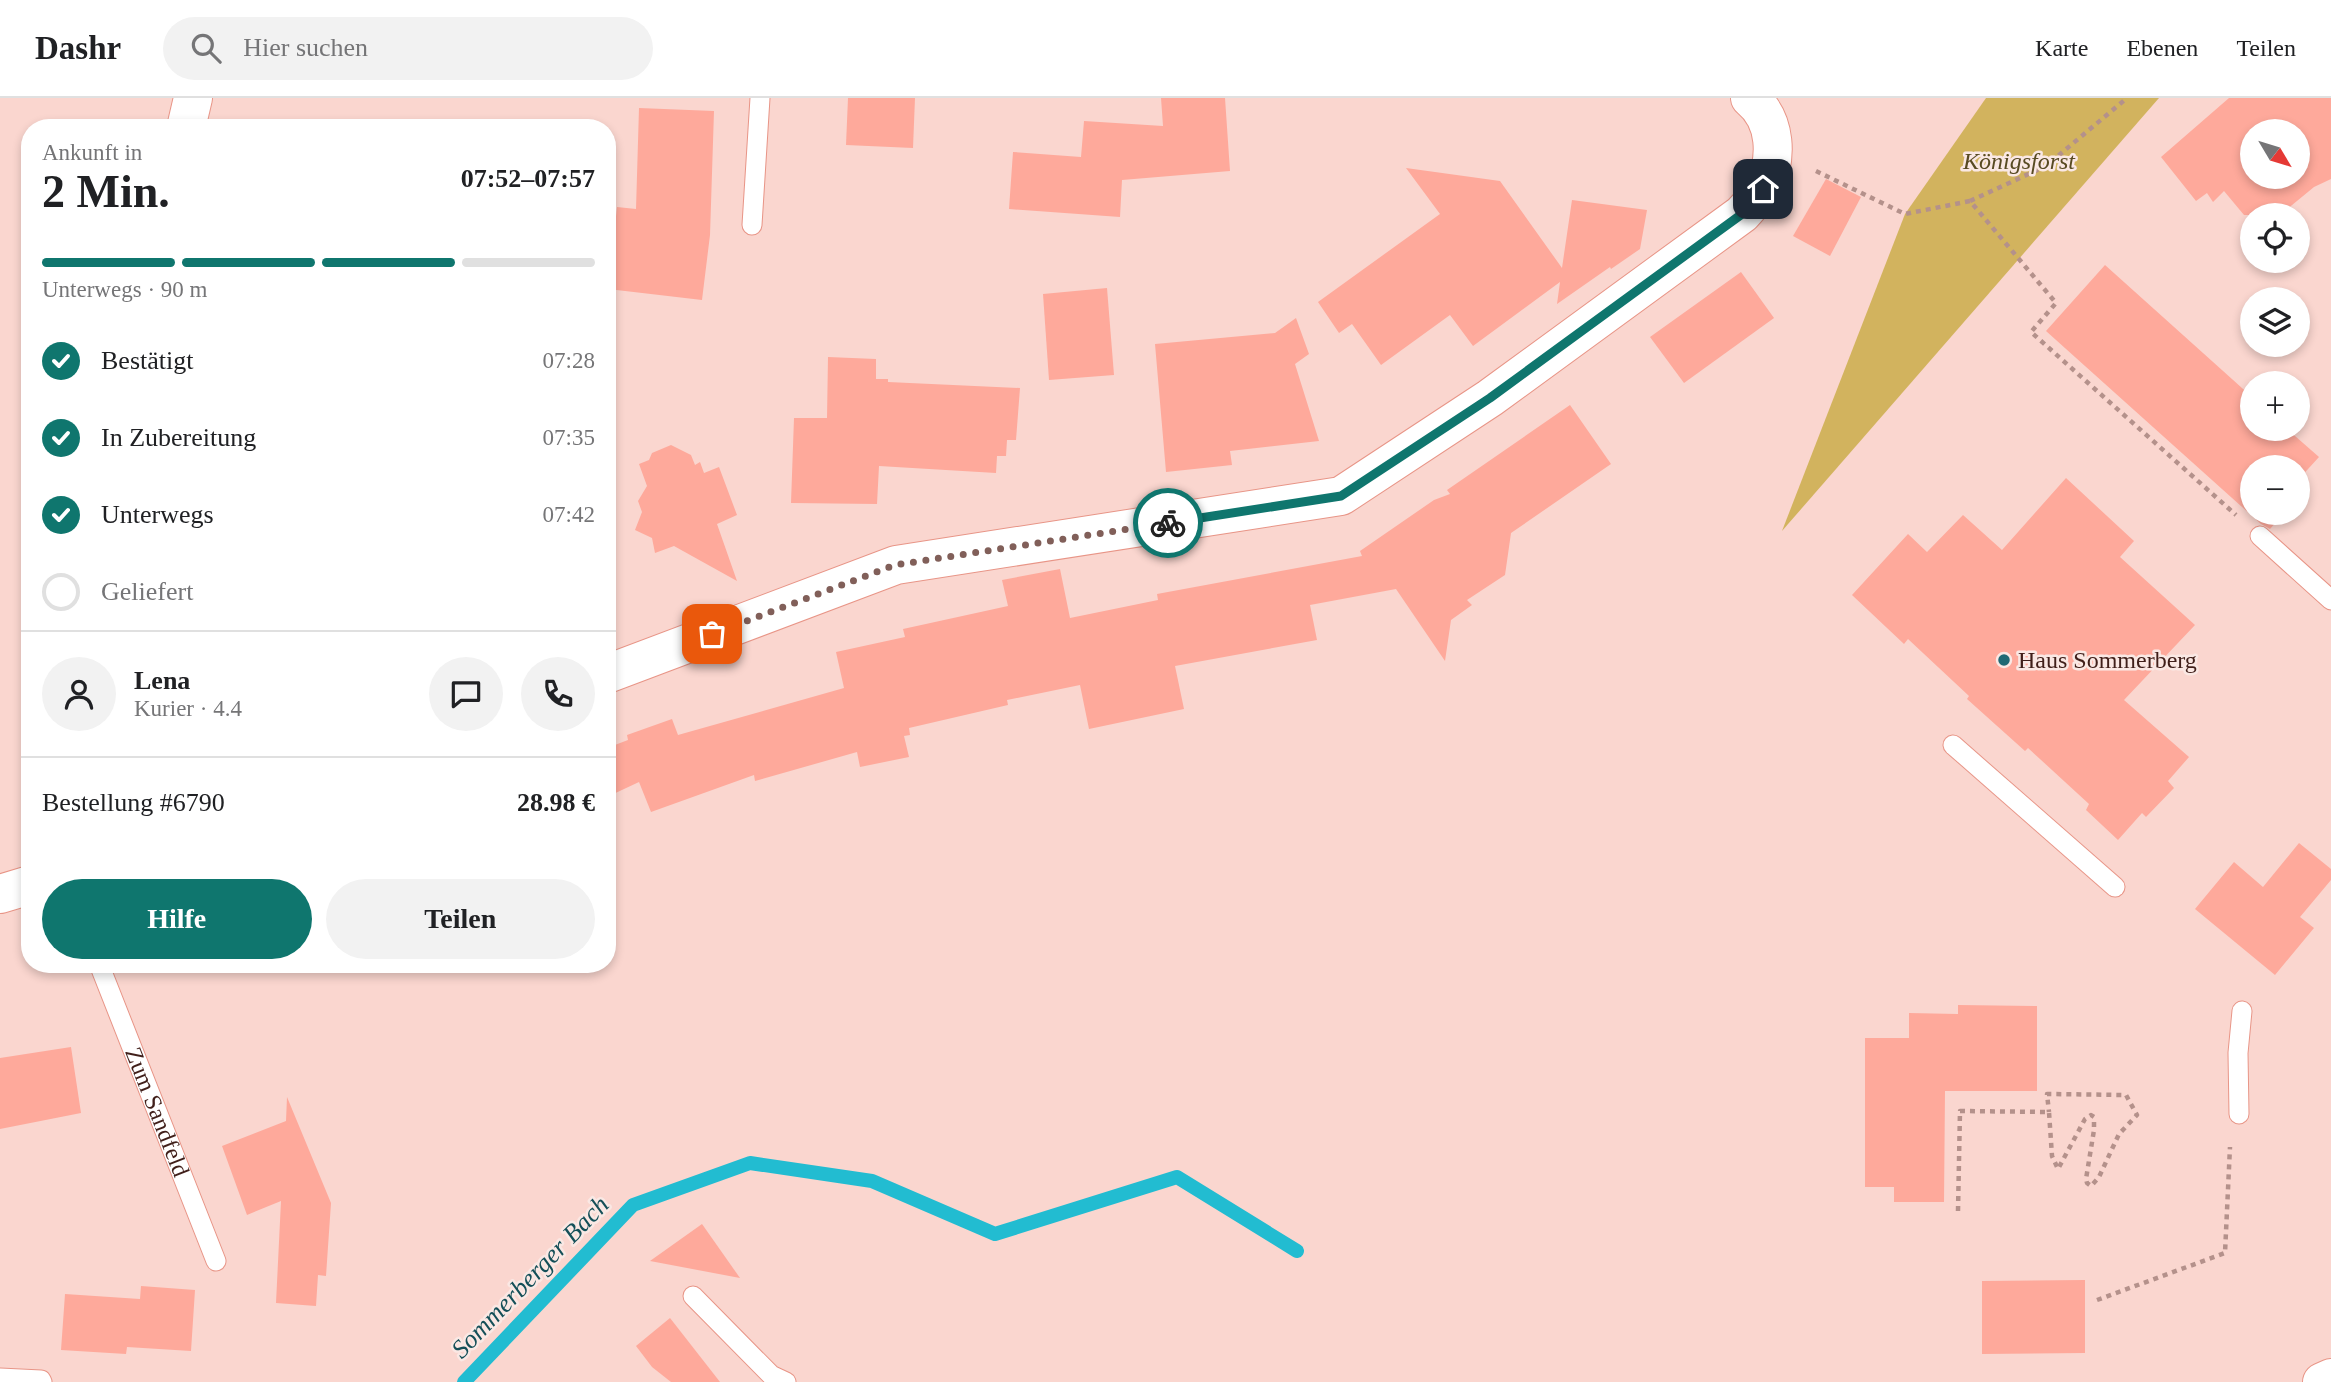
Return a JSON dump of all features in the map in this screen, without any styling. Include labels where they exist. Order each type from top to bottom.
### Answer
[{"type":"street","points":[[188,119],[193,98]]},
{"type":"street","points":[[616,671],[895,565],[1341,496],[1490,398],[1742,214],[1763,189],[1765,126]]},
{"type":"street","points":[[0,894],[21,888]]},
{"type":"street","points":[[2322,1382],[2331,1378]]},
{"type":"lane","points":[[752,225],[760,98]]},
{"type":"lane","points":[[2260,536],[2331,600]]},
{"type":"lane","points":[[1953,745],[2115,887]]},
{"type":"lane","name":"Zum Sandfeld","points":[[103,973],[216,1261]]},
{"type":"lane","points":[[2239,1114],[2238,1053],[2242,1011]]},
{"type":"lane","points":[[693,1296],[771,1375],[786,1382]]},
{"type":"lane","points":[[0,1378],[42,1382]]},
{"type":"path","points":[[1765,126],[1905,214],[1970,201],[2046,166],[2127,98]]},
{"type":"path","points":[[1970,201],[2056,303],[2031,332],[2260,536]]},
{"type":"path","points":[[2047,1094],[2126,1095],[2137,1115],[2119,1133],[2099,1177],[2091,1186],[2086,1179],[2094,1117],[2091,1115],[2085,1119],[2058,1169],[2052,1156],[2049,1112],[2047,1094]]},
{"type":"path","points":[[1958,1211],[1960,1111],[2049,1112]]},
{"type":"path","points":[[2096,1300],[2225,1253],[2230,1142]]},
{"type":"green space","name":"Königsforst","points":[[1986,98],[2159,98],[1782,531],[1905,214]]},
{"type":"building","points":[[848,98],[915,98],[913,148],[846,145]]},
{"type":"building","points":[[1161,98],[1225,98],[1230,171],[1122,180],[1120,217],[1009,209],[1013,152],[1081,157],[1084,121],[1163,126]]},
{"type":"building","points":[[2229,98],[2331,98],[2331,179],[2314,187],[2295,203],[2240,203],[2240,210],[2224,191],[2213,202],[2207,193],[2196,201],[2161,157]]},
{"type":"building","points":[[639,108],[714,111],[710,235],[702,300],[616,290],[617,207],[636,209]]},
{"type":"building","points":[[1406,168],[1500,181],[1562,268],[1572,200],[1647,210],[1640,249],[1557,304],[1560,282],[1473,346],[1450,315],[1381,365],[1352,324],[1339,333],[1318,302],[1440,214]]},
{"type":"building","points":[[1826,179],[1861,197],[1830,256],[1793,236]]},
{"type":"building","points":[[2105,265],[2240,386],[2240,441],[2301,441],[2319,457],[2310,467],[2310,455],[2240,455],[2240,505],[2046,331]]},
{"type":"building","points":[[1741,272],[1774,318],[1684,383],[1650,337]]},
{"type":"building","points":[[1107,288],[1114,375],[1049,380],[1043,294]]},
{"type":"building","points":[[1296,318],[1309,354],[1295,364],[1319,441],[1230,451],[1232,465],[1166,472],[1155,344],[1275,333]]},
{"type":"building","points":[[828,357],[876,359],[876,379],[888,379],[888,382],[1020,388],[1016,440],[1007,440],[1006,456],[997,456],[996,473],[879,466],[877,504],[791,503],[794,418],[827,418]]},
{"type":"building","points":[[1570,405],[1611,464],[1511,533],[1505,575],[1467,600],[1472,605],[1451,620],[1445,661],[1396,589],[1310,605],[1317,640],[1175,666],[1184,709],[1089,729],[1080,685],[1007,700],[1008,705],[909,728],[910,735],[904,736],[909,757],[860,767],[857,752],[755,781],[754,775],[651,812],[639,782],[616,793],[616,745],[628,740],[627,735],[672,719],[678,735],[844,688],[836,652],[905,637],[903,629],[1008,606],[1002,580],[1060,569],[1070,618],[1158,600],[1157,594],[1362,556],[1360,551],[1434,500],[1450,494],[1447,490]]},
{"type":"building","points":[[671,445],[691,455],[695,465],[700,462],[704,473],[719,467],[737,515],[717,524],[737,581],[674,546],[655,553],[652,538],[635,530],[642,512],[638,501],[647,486],[639,464],[649,460],[652,453]]},
{"type":"building","name":"Haus Sommerberg","points":[[2066,478],[2134,541],[2120,557],[2195,625],[2124,700],[2189,757],[2168,781],[2174,788],[2146,817],[2142,813],[2118,840],[2086,810],[2089,804],[2028,748],[2025,751],[1967,699],[1969,696],[1908,639],[1904,644],[1852,595],[1908,534],[1927,552],[1963,515],[2002,550]]},
{"type":"building","points":[[2299,843],[2331,869],[2331,880],[2300,917],[2314,928],[2275,975],[2195,909],[2234,862],[2263,887]]},
{"type":"building","points":[[1958,1005],[2037,1006],[2037,1091],[1945,1091],[1944,1202],[1894,1202],[1894,1187],[1865,1187],[1865,1038],[1909,1038],[1909,1013],[1958,1014]]},
{"type":"building","points":[[71,1047],[81,1113],[0,1129],[0,1058]]},
{"type":"building","points":[[287,1097],[331,1203],[326,1276],[318,1275],[316,1306],[276,1303],[281,1201],[247,1215],[222,1146],[286,1121]]},
{"type":"building","points":[[702,1224],[740,1278],[650,1261]]},
{"type":"building","points":[[2085,1280],[2085,1353],[1982,1354],[1982,1281]]},
{"type":"building","points":[[141,1286],[195,1290],[191,1351],[127,1347],[126,1354],[61,1350],[65,1294],[140,1299]]},
{"type":"building","points":[[670,1318],[720,1382],[671,1382],[652,1367],[636,1346]]},
{"type":"waterway","name":"Sommerberger Bach","points":[[464,1382],[633,1205],[750,1163],[872,1181],[995,1234],[1177,1177],[1297,1251]]},
{"type":"way so far","points":[[712,634],[895,565],[1168,523]]},
{"type":"place","name":"Haus Sommerberg","points":[[2004,660]]},
{"type":"route","points":[[1168,523],[1341,496],[1511,383],[1742,214],[1763,189]]}]
